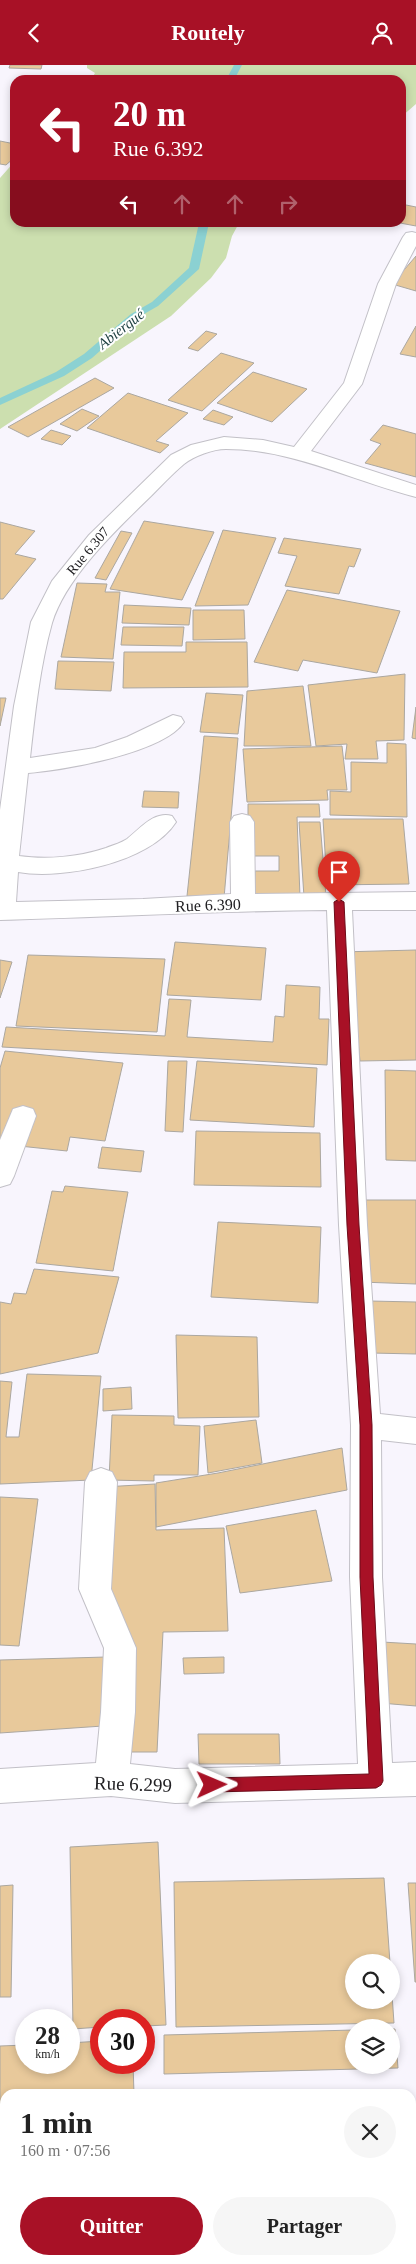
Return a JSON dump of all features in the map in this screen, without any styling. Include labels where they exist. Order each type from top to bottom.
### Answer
[{"type":"street","points":[[299,454],[353,384],[387,283],[412,237]]},
{"type":"street","name":"Rue 6.307","points":[[2,911],[4,861],[25,706],[42,622],[63,581],[96,539],[178,459],[198,449],[224,443],[264,446],[299,454],[416,491]]},
{"type":"street","points":[[18,766],[66,763],[120,749],[146,739],[173,722]]},
{"type":"street","points":[[4,861],[35,866],[77,864],[113,854],[133,845],[164,822]]},
{"type":"street","points":[[242,822],[243,903]]},
{"type":"street","name":"Rue 6.390","points":[[2,911],[243,903],[416,901]]},
{"type":"street","points":[[339,902],[353,1225],[366,1425],[366,1577],[376,1781]]},
{"type":"street","points":[[0,1176],[23,1116]]},
{"type":"street","points":[[366,1425],[416,1431]]},
{"type":"street","points":[[101,1483],[95,1589],[120,1648],[118,1712],[112,1779]]},
{"type":"street","name":"Rue 6.299","points":[[0,1786],[112,1779],[175,1786],[416,1779]]},
{"type":"green space","points":[[87,65],[416,65],[416,104],[406,113],[406,75],[94,75],[95,73],[87,68]]},
{"type":"green space","points":[[10,167],[10,227],[237,227],[232,236],[226,258],[211,278],[171,316],[0,429],[0,178]]},
{"type":"building","points":[[10,65],[42,65],[41,69],[9,68]]},
{"type":"building","points":[[0,141],[10,143],[10,161],[6,165],[0,164]]},
{"type":"building","points":[[406,205],[416,207],[416,226],[406,224]]},
{"type":"building","points":[[416,256],[416,291],[392,284]]},
{"type":"building","points":[[416,326],[416,357],[400,354]]},
{"type":"building","points":[[206,331],[217,334],[198,351],[188,348]]},
{"type":"building","points":[[221,353],[254,363],[202,411],[168,400]]},
{"type":"building","points":[[253,372],[307,389],[272,422],[217,403]]},
{"type":"building","points":[[95,378],[114,388],[28,437],[8,427]]},
{"type":"building","points":[[128,393],[188,413],[156,441],[169,445],[160,453],[87,428]]},
{"type":"building","points":[[82,409],[99,416],[77,431],[60,424]]},
{"type":"building","points":[[213,410],[233,417],[224,425],[203,419]]},
{"type":"building","points":[[383,425],[416,434],[416,477],[365,463],[381,444],[370,440]]},
{"type":"building","points":[[51,430],[71,436],[62,445],[41,439]]},
{"type":"building","points":[[144,521],[214,532],[182,600],[110,589]]},
{"type":"building","points":[[0,522],[35,531],[15,554],[36,559],[3,599],[0,599]]},
{"type":"building","points":[[223,530],[276,538],[248,605],[195,606]]},
{"type":"building","points":[[121,531],[132,533],[106,580],[95,578]]},
{"type":"building","points":[[284,538],[361,549],[354,567],[349,566],[339,594],[285,586],[297,556],[278,553]]},
{"type":"building","points":[[77,583],[107,584],[105,592],[120,592],[113,659],[61,657]]},
{"type":"building","points":[[287,590],[400,611],[377,673],[303,660],[298,671],[254,662]]},
{"type":"building","points":[[124,605],[191,608],[189,625],[122,623]]},
{"type":"building","points":[[193,610],[244,610],[245,639],[193,640]]},
{"type":"building","points":[[123,627],[184,627],[182,646],[121,645]]},
{"type":"building","points":[[186,642],[247,642],[248,687],[123,688],[124,652],[186,652]]},
{"type":"building","points":[[58,661],[114,662],[111,691],[55,689]]},
{"type":"building","points":[[405,674],[404,740],[376,741],[378,759],[345,759],[347,744],[316,746],[308,685]]},
{"type":"building","points":[[303,686],[311,746],[244,746],[247,691]]},
{"type":"building","points":[[206,693],[243,695],[238,734],[200,732]]},
{"type":"building","points":[[0,698],[6,698],[0,726]]},
{"type":"building","points":[[416,707],[416,739],[412,738]]},
{"type":"building","points":[[204,736],[238,738],[224,898],[187,896]]},
{"type":"building","points":[[387,743],[406,744],[407,817],[330,815],[330,791],[351,792],[351,762],[387,763]]},
{"type":"building","points":[[342,746],[347,790],[327,790],[328,800],[247,802],[243,749]]},
{"type":"building","points":[[144,791],[179,792],[178,808],[142,807]]},
{"type":"building","points":[[248,804],[319,804],[320,817],[297,817],[300,897],[254,897],[255,871],[279,871],[279,856],[248,856]]},
{"type":"building","points":[[323,819],[403,819],[409,884],[327,885]]},
{"type":"building","points":[[299,822],[320,822],[326,896],[304,897]]},
{"type":"building","points":[[175,942],[266,948],[261,1000],[167,995]]},
{"type":"building","points":[[416,950],[416,1060],[360,1061],[357,1030],[340,952]]},
{"type":"building","points":[[28,955],[165,959],[157,1032],[16,1026]]},
{"type":"building","points":[[0,960],[12,962],[0,998]]},
{"type":"building","points":[[286,985],[320,987],[319,1019],[329,1019],[327,1065],[2,1047],[6,1027],[165,1036],[169,999],[191,1000],[187,1037],[273,1042],[275,1016],[284,1017]]},
{"type":"building","points":[[5,1051],[123,1063],[105,1141],[70,1137],[67,1151],[0,1144],[0,1068]]},
{"type":"building","points":[[168,1061],[187,1061],[183,1132],[165,1131]]},
{"type":"building","points":[[197,1061],[317,1068],[314,1127],[190,1120]]},
{"type":"building","points":[[385,1070],[416,1071],[416,1161],[386,1160]]},
{"type":"building","points":[[196,1131],[320,1133],[321,1187],[194,1185]]},
{"type":"building","points":[[102,1147],[144,1151],[141,1172],[98,1168]]},
{"type":"building","points":[[65,1186],[128,1192],[113,1271],[36,1263],[52,1191],[63,1192]]},
{"type":"building","points":[[358,1200],[416,1200],[416,1284],[360,1282]]},
{"type":"building","points":[[218,1222],[321,1227],[318,1303],[211,1297]]},
{"type":"building","points":[[34,1269],[119,1277],[98,1353],[0,1374],[0,1302],[11,1304],[14,1293],[26,1294]]},
{"type":"building","points":[[370,1301],[416,1302],[416,1354],[371,1353]]},
{"type":"building","points":[[176,1335],[257,1337],[259,1417],[178,1418]]},
{"type":"building","points":[[27,1374],[101,1376],[91,1480],[0,1484],[0,1381],[12,1382],[6,1437],[19,1437]]},
{"type":"building","points":[[131,1387],[132,1409],[103,1411],[103,1389]]},
{"type":"building","points":[[112,1415],[174,1416],[174,1425],[200,1426],[198,1475],[154,1475],[154,1481],[109,1480]]},
{"type":"building","points":[[256,1420],[262,1463],[208,1473],[204,1426]]},
{"type":"building","points":[[342,1448],[347,1490],[156,1527],[156,1483],[218,1473]]},
{"type":"building","points":[[155,1484],[156,1530],[224,1528],[228,1631],[163,1632],[157,1752],[118,1752],[103,1487]]},
{"type":"building","points":[[0,1497],[38,1499],[19,1646],[0,1645]]},
{"type":"building","points":[[316,1510],[332,1581],[240,1593],[226,1526]]},
{"type":"building","points":[[382,1642],[416,1644],[416,1706],[380,1703]]},
{"type":"building","points":[[106,1657],[103,1726],[0,1733],[0,1660]]},
{"type":"building","points":[[224,1657],[224,1673],[184,1674],[183,1658]]},
{"type":"building","points":[[198,1734],[279,1734],[280,1764],[199,1764]]},
{"type":"building","points":[[158,1842],[166,2025],[155,2026],[155,2009],[90,2009],[90,2028],[80,2028],[80,2009],[73,2009],[70,1847]]},
{"type":"building","points":[[384,1878],[389,1954],[345,1954],[345,2009],[393,2009],[394,2019],[345,2019],[345,2024],[176,2027],[174,1882]]},
{"type":"building","points":[[408,1883],[416,1883],[416,1982],[415,1982]]},
{"type":"building","points":[[13,1885],[11,1997],[0,1997],[0,1886]]},
{"type":"building","points":[[345,2030],[345,2069],[164,2074],[164,2035]]},
{"type":"building","points":[[80,2042],[90,2042],[90,2074],[133,2074],[134,2089],[0,2089],[0,2046],[15,2045],[15,2074],[80,2074]]},
{"type":"waterway","name":"Abiergué","points":[[233,75],[238,65]]},
{"type":"waterway","name":"Abiergué","points":[[0,402],[60,374],[88,356],[134,316],[155,304],[194,269],[203,227]]},
{"type":"route","points":[[212,1785],[376,1781],[366,1577],[366,1425],[353,1225],[339,902]]}]
